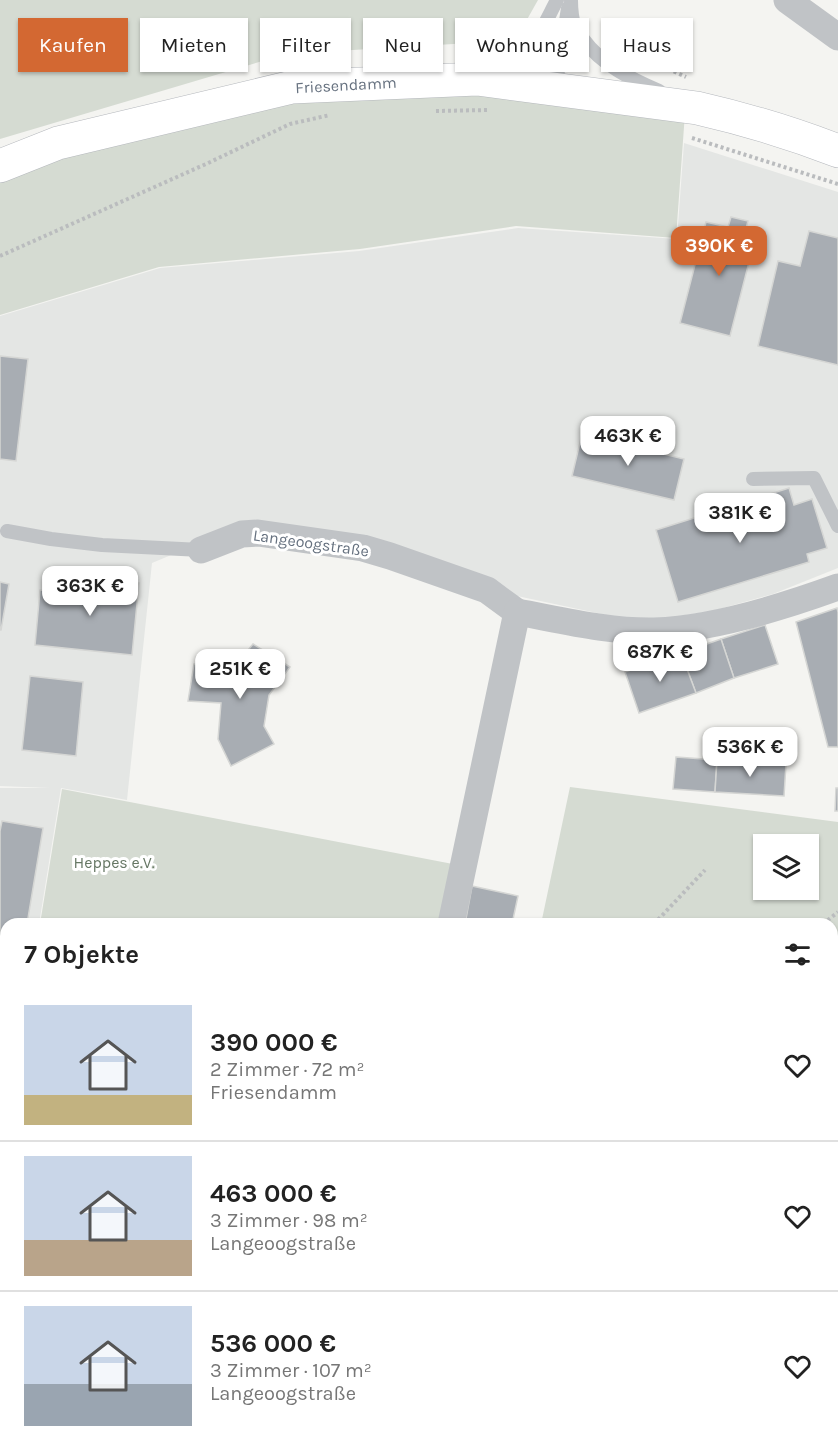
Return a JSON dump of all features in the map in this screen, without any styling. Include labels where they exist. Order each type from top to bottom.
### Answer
[{"type":"main road","name":"Friesendamm","points":[[0,166],[58,143],[292,87],[477,79],[548,88],[691,122],[766,126],[838,151]]},
{"type":"street","points":[[787,0],[838,37]]},
{"type":"street","name":"Langeoogstraße","points":[[201,550],[242,534],[258,533],[363,548],[487,590],[517,612],[617,629],[654,631],[695,627],[748,615],[838,587]]},
{"type":"street","points":[[452,918],[517,612]]},
{"type":"lane","points":[[547,18],[557,0]]},
{"type":"lane","points":[[527,72],[531,81],[548,88],[570,0]]},
{"type":"lane","points":[[570,0],[576,29],[591,50],[691,122]]},
{"type":"lane","points":[[477,79],[498,72]]},
{"type":"lane","points":[[753,479],[814,477],[838,526]]},
{"type":"lane","points":[[7,531],[102,545],[201,550]]},
{"type":"path","points":[[431,111],[488,110]]},
{"type":"path","points":[[0,256],[290,124],[333,114]]},
{"type":"path","points":[[691,122],[838,184]]},
{"type":"path","points":[[660,918],[705,870]]},
{"type":"shaded area","points":[[684,143],[838,192],[838,568],[773,594],[712,611],[639,622],[517,596],[365,550],[200,543],[152,563],[127,800],[61,788],[40,918],[0,918],[0,788],[50,788],[0,786],[0,316],[160,268],[359,251],[518,228],[677,239]]},
{"type":"green space","points":[[0,0],[538,0],[528,18],[455,18],[455,44],[443,45],[443,18],[363,18],[363,49],[351,50],[351,18],[260,18],[260,62],[248,65],[248,18],[140,18],[140,72],[225,72],[0,139]]},
{"type":"green space","points":[[476,88],[685,113],[676,238],[516,226],[360,249],[159,267],[0,315],[0,175],[293,97]]},
{"type":"green space","points":[[570,787],[838,822],[838,918],[542,918]]},
{"type":"green space","name":"Heppes e.V.","points":[[62,789],[458,865],[449,918],[41,918]]},
{"type":"building","points":[[731,217],[748,221],[745,232],[756,235],[730,336],[680,323],[706,222],[728,227]]},
{"type":"building","points":[[809,231],[838,238],[838,365],[758,346],[778,261],[800,266]]},
{"type":"building","points":[[0,356],[28,359],[16,461],[0,459]]},
{"type":"building","points":[[582,434],[684,459],[674,500],[572,476]]},
{"type":"building","points":[[789,488],[794,505],[812,499],[827,548],[807,554],[809,562],[678,602],[656,530]]},
{"type":"building","points":[[79,577],[139,583],[132,655],[35,645],[40,590],[77,594]]},
{"type":"building","points":[[0,582],[9,584],[1,630],[0,630]]},
{"type":"building","points":[[837,608],[838,747],[828,747],[796,622]]},
{"type":"building","points":[[765,625],[778,664],[734,678],[721,639]]},
{"type":"building","points":[[721,639],[734,678],[696,693],[681,653]]},
{"type":"building","points":[[253,644],[290,667],[269,695],[264,726],[274,744],[231,766],[218,739],[221,703],[188,701],[194,664],[233,669]]},
{"type":"building","points":[[681,653],[696,693],[639,713],[625,672]]},
{"type":"building","points":[[30,676],[83,682],[76,756],[22,750]]},
{"type":"building","points":[[676,757],[717,760],[715,792],[673,789]]},
{"type":"building","points":[[717,760],[786,764],[784,796],[715,792]]},
{"type":"building","points":[[836,788],[838,788],[838,811],[835,811]]},
{"type":"building","points":[[2,821],[43,828],[28,918],[0,918]]},
{"type":"building","points":[[472,886],[518,896],[513,918],[466,918]]}]
